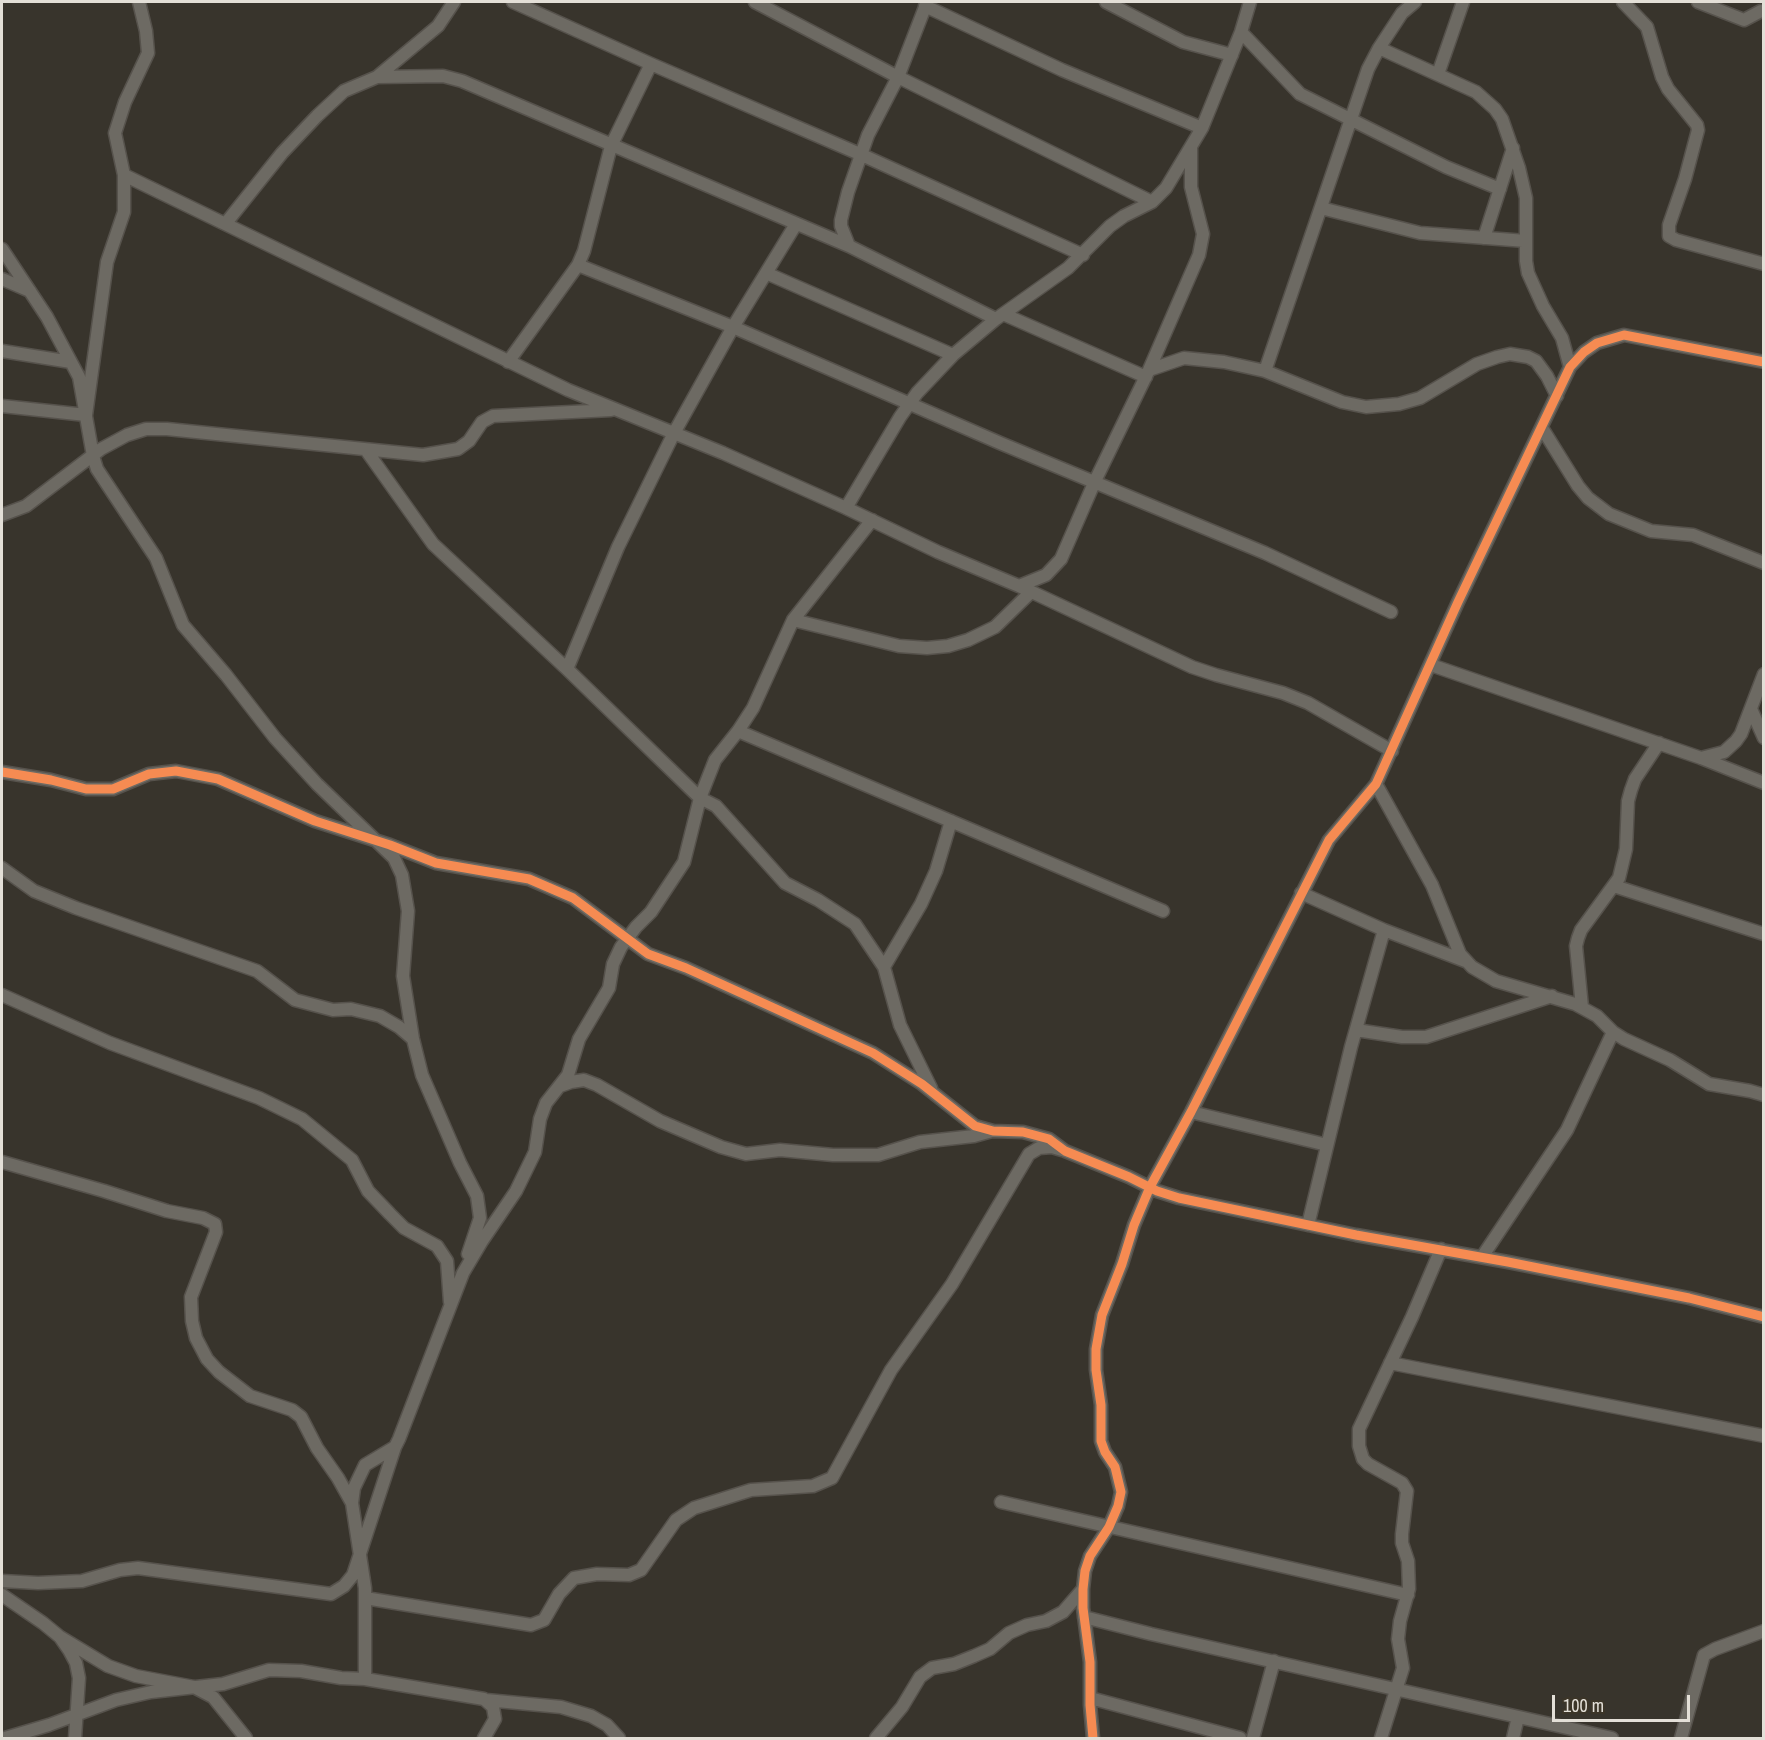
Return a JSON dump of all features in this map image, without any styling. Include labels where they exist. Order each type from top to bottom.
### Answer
[{"type":"street","points":[[86,415],[107,262],[124,212],[124,175],[115,133],[125,102],[148,53],[139,2]]},
{"type":"street","points":[[226,223],[282,153],[317,116],[344,91],[377,77],[406,54],[438,26],[454,2]]},
{"type":"street","points":[[513,2],[1083,255]]},
{"type":"street","points":[[755,2],[898,77],[1152,202]]},
{"type":"street","points":[[1106,2],[1184,42],[1232,55]]},
{"type":"street","points":[[846,508],[909,404],[953,355],[1000,317],[1068,268],[1110,226],[1152,202],[1166,188],[1202,128],[1241,32],[1250,2]]},
{"type":"street","points":[[1264,371],[1368,69],[1402,13],[1415,2]]},
{"type":"street","points":[[1438,74],[1463,2]]},
{"type":"street","points":[[1623,2],[1647,27],[1662,77],[1668,89],[1697,125],[1698,130],[1685,179],[1669,225],[1669,236],[1676,240],[1764,264]]},
{"type":"street","points":[[1698,2],[1744,20],[1760,8]]},
{"type":"street","points":[[849,246],[841,226],[848,192],[877,115],[898,77],[926,4],[1062,70],[1202,128]]},
{"type":"street","points":[[1241,32],[1300,94],[1446,167],[1500,189]]},
{"type":"street","points":[[1379,48],[1476,92],[1487,100],[1502,119],[1526,198],[1528,273],[1543,306],[1562,338],[1570,367]]},
{"type":"street","points":[[508,362],[578,265],[584,251],[611,146],[651,64]]},
{"type":"street","points":[[377,77],[443,76],[462,81],[849,246],[1000,317],[1148,373],[1184,358],[1224,362],[1264,371],[1342,402],[1366,407],[1399,404],[1420,398],[1477,364],[1510,354],[1536,361],[1557,396]]},
{"type":"street","points":[[1019,586],[1046,575],[1061,559],[1095,481],[1148,373],[1202,246],[1201,223],[1191,187],[1191,148]]},
{"type":"street","points":[[1484,238],[1512,148]]},
{"type":"street","points":[[124,175],[508,362],[872,519],[958,561],[1019,586],[1192,667],[1283,693],[1308,703],[1392,752]]},
{"type":"street","points":[[1321,208],[1420,233],[1526,241]]},
{"type":"street","points":[[567,669],[618,547],[674,434],[733,327],[796,224]]},
{"type":"street","points":[[2,249],[47,317],[79,377],[97,469],[156,558],[183,625],[275,738],[317,784],[394,858],[402,875],[408,911],[403,976],[413,1039],[422,1075],[460,1163],[477,1196],[480,1218],[464,1273]]},
{"type":"street","points":[[578,265],[733,327],[909,404],[1266,553],[1391,612]]},
{"type":"street","points":[[766,273],[953,355]]},
{"type":"street","points":[[2,279],[30,291]]},
{"type":"street","points":[[1093,1738],[1090,1662],[1084,1617],[1085,1571],[1090,1556],[1118,1506],[1121,1492],[1115,1467],[1104,1452],[1101,1441],[1101,1406],[1096,1370],[1096,1349],[1101,1315],[1150,1187],[1191,1112],[1329,840],[1376,784],[1458,602],[1570,367],[1584,352],[1597,343],[1624,335],[1764,362]]},
{"type":"street","points":[[2,351],[71,362]]},
{"type":"street","points":[[2,406],[86,415]]},
{"type":"street","points":[[2,515],[26,506],[93,456],[127,435],[146,429],[167,429],[423,455],[442,453],[464,446],[482,422],[493,416],[615,409]]},
{"type":"street","points":[[1542,428],[1578,486],[1588,498],[1609,514],[1650,531],[1693,535],[1764,563]]},
{"type":"street","points":[[366,450],[433,544],[700,798],[716,806],[785,883],[818,900],[855,924],[884,968],[900,1025],[934,1094]]},
{"type":"street","points":[[2,1581],[38,1583],[82,1581],[120,1570],[138,1568],[331,1594],[344,1586],[353,1575],[395,1447],[451,1303],[464,1273],[482,1241],[516,1191],[535,1152],[540,1119],[546,1103],[568,1075],[579,1039],[609,988],[613,964],[627,939],[651,912],[684,862],[700,798],[715,760],[738,731],[760,695],[778,648],[793,620],[872,519]]},
{"type":"street","points":[[793,620],[899,646],[927,648],[948,646],[968,640],[995,627],[1031,592]]},
{"type":"street","points":[[1431,665],[1659,743],[1764,783]]},
{"type":"street","points":[[1701,758],[1724,752],[1741,734],[1764,674]]},
{"type":"street","points":[[1751,710],[1764,738]]},
{"type":"street","points":[[738,731],[1163,911]]},
{"type":"street","points":[[1582,1007],[1576,946],[1578,938],[1622,871],[1631,790],[1635,779],[1659,743]]},
{"type":"street","points":[[2,772],[51,780],[86,789],[113,789],[149,774],[176,771],[218,779],[315,821],[436,863],[529,879],[573,898],[648,954],[686,968],[873,1053],[922,1084],[975,1126],[993,1131],[1023,1132],[1048,1139],[1065,1150],[1150,1187],[1198,1203],[1689,1298],[1764,1317]]},
{"type":"street","points":[[1376,784],[1432,885],[1450,932],[1465,961]]},
{"type":"street","points":[[884,968],[926,893],[936,871],[951,821]]},
{"type":"street","points":[[2,868],[34,891],[256,971],[295,1000],[324,1009],[351,1010],[380,1016],[399,1027],[413,1039]]},
{"type":"street","points":[[1614,886],[1764,934]]},
{"type":"street","points":[[1301,893],[1384,930],[1465,961],[1484,976],[1496,981],[1582,1007],[1613,1032],[1670,1060],[1684,1071],[1709,1084],[1764,1095]]},
{"type":"street","points":[[1308,1225],[1356,1030],[1384,930]]},
{"type":"street","points":[[2,995],[110,1043],[259,1098],[302,1119],[352,1160],[368,1191],[390,1215],[404,1228],[437,1246],[447,1261],[451,1303]]},
{"type":"street","points":[[1356,1030],[1402,1037],[1426,1037],[1551,996]]},
{"type":"street","points":[[1482,1257],[1567,1130],[1613,1032]]},
{"type":"street","points":[[557,1087],[584,1080],[697,1138],[746,1154],[780,1150],[833,1155],[878,1155],[920,1142],[974,1136],[993,1131]]},
{"type":"street","points":[[1191,1112],[1327,1145]]},
{"type":"street","points":[[365,1598],[531,1625],[544,1620],[559,1594],[574,1578],[597,1574],[629,1575],[642,1570],[676,1520],[694,1508],[751,1490],[813,1486],[832,1478],[891,1370],[952,1284],[1029,1154],[1039,1148],[1052,1147],[1065,1150]]},
{"type":"street","points":[[2,1162],[167,1211],[203,1218],[215,1224],[216,1232],[191,1297],[196,1338],[207,1359],[219,1372],[250,1396],[292,1410],[301,1418],[352,1503]]},
{"type":"street","points":[[1381,1738],[1403,1668],[1398,1639],[1409,1589],[1408,1561],[1402,1543],[1407,1491],[1402,1483],[1368,1464],[1359,1446],[1359,1429],[1441,1250]]},
{"type":"street","points":[[1390,1363],[1764,1436]]},
{"type":"street","points":[[365,1679],[365,1598],[352,1503],[354,1488],[365,1465],[395,1447]]},
{"type":"street","points":[[1001,1502],[1408,1595]]},
{"type":"street","points":[[876,1738],[902,1707],[920,1677],[932,1668],[954,1664],[974,1656],[990,1649],[1009,1633],[1027,1625],[1046,1621],[1063,1612],[1083,1589]]},
{"type":"street","points":[[2,1595],[44,1623],[60,1637],[108,1666],[136,1676],[194,1688],[213,1697],[246,1738]]},
{"type":"street","points":[[1084,1617],[1612,1738]]},
{"type":"street","points":[[1682,1738],[1704,1655],[1715,1648],[1764,1630]]},
{"type":"street","points":[[60,1637],[76,1663],[79,1678],[75,1738]]},
{"type":"street","points":[[1253,1738],[1274,1661]]},
{"type":"street","points":[[5,1738],[49,1725],[116,1700],[142,1694],[223,1684],[269,1670],[301,1671],[341,1678],[365,1679],[486,1700],[561,1707],[591,1716],[607,1725],[619,1738]]},
{"type":"street","points":[[1090,1698],[1240,1738]]},
{"type":"street","points":[[484,1738],[495,1719],[493,1707],[486,1700]]},
{"type":"street","points":[[1513,1738],[1518,1717]]},
{"type":"cycle path","points":[[1093,1738],[1090,1662],[1083,1608],[1085,1571],[1090,1556],[1109,1527],[1121,1492],[1115,1467],[1101,1441],[1101,1405],[1096,1370],[1096,1349],[1102,1315],[1150,1187],[1191,1112],[1329,840],[1376,784],[1458,602],[1570,367],[1584,352],[1597,343],[1624,335],[1764,362]]},
{"type":"cycle path","points":[[2,772],[51,780],[86,789],[113,789],[149,774],[176,771],[218,779],[315,821],[390,845],[436,863],[529,879],[573,898],[648,954],[686,968],[873,1053],[922,1084],[975,1126],[993,1131],[1023,1132],[1049,1139],[1065,1151],[1157,1191],[1179,1198],[1356,1235],[1689,1298],[1764,1317]]}]
